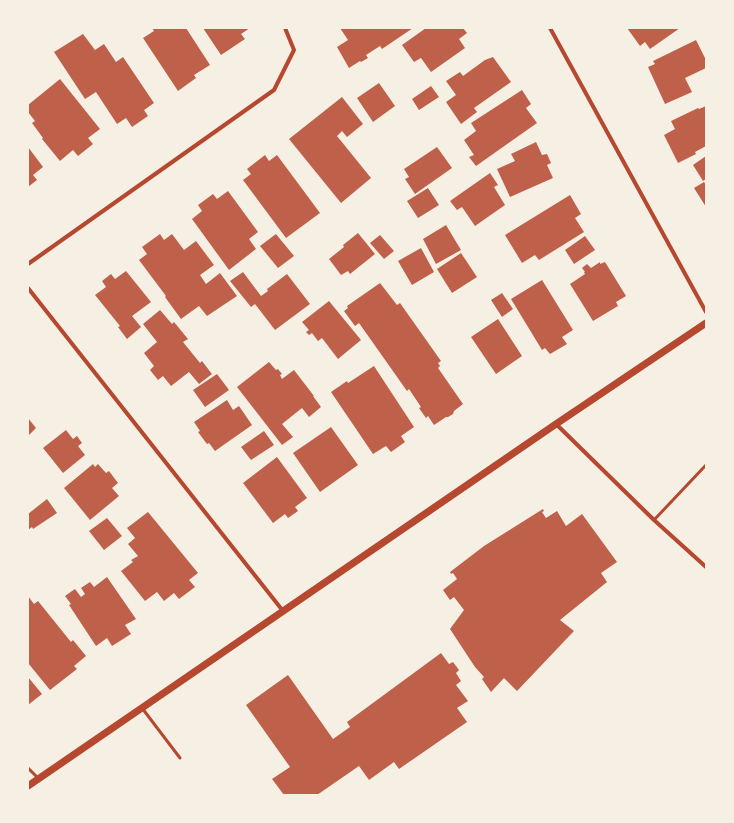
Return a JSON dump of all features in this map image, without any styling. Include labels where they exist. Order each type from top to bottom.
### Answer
[{"type":"street","points":[[28,264],[274,90],[294,50],[285,28]]},
{"type":"street","points":[[550,28],[706,312]]},
{"type":"street","points":[[28,288],[283,611]]},
{"type":"street","points":[[28,786],[706,323]]},
{"type":"street","points":[[556,424],[654,520],[706,567]]},
{"type":"lane","points":[[654,520],[706,465]]},
{"type":"lane","points":[[142,708],[180,758]]},
{"type":"lane","points":[[28,768],[39,779]]},
{"type":"building","points":[[152,28],[186,28],[210,65],[194,75],[196,78],[178,91],[143,38],[154,31]]},
{"type":"building","points":[[203,28],[250,28],[241,34],[245,39],[221,55]]},
{"type":"building","points":[[340,28],[413,28],[382,49],[380,46],[366,55],[368,58],[349,68],[337,47],[348,40]]},
{"type":"building","points":[[426,28],[463,28],[467,33],[459,39],[465,48],[431,72],[421,58],[414,62],[402,45]]},
{"type":"building","points":[[627,28],[680,28],[650,49],[645,42],[640,46]]},
{"type":"building","points":[[83,34],[95,50],[104,44],[116,62],[123,57],[154,103],[144,110],[148,116],[132,127],[126,118],[117,124],[96,92],[85,99],[54,52]]},
{"type":"building","points":[[696,40],[706,60],[706,68],[685,78],[692,92],[665,104],[648,67],[655,64],[653,61]]},
{"type":"building","points":[[493,57],[511,82],[474,108],[477,112],[461,124],[446,102],[456,95],[446,81],[460,72],[463,76],[485,60]]},
{"type":"building","points":[[60,79],[100,129],[88,138],[93,144],[78,156],[73,150],[60,161],[42,139],[43,138],[32,123],[35,121],[28,112],[28,105]]},
{"type":"building","points":[[379,83],[395,106],[373,122],[357,98]]},
{"type":"building","points":[[431,86],[439,97],[419,110],[412,99]]},
{"type":"building","points":[[522,90],[531,104],[526,108],[537,123],[476,166],[469,157],[474,155],[464,140],[476,131],[471,123]]},
{"type":"building","points":[[342,97],[363,124],[347,137],[342,131],[337,136],[371,178],[341,203],[289,139]]},
{"type":"building","points":[[706,106],[706,146],[695,152],[696,154],[678,163],[664,135],[675,129],[671,121],[698,108],[699,109]]},
{"type":"building","points":[[536,142],[542,155],[547,154],[551,163],[547,165],[553,178],[510,197],[497,169],[515,161],[511,154]]},
{"type":"building","points":[[28,147],[43,167],[33,175],[37,180],[28,187]]},
{"type":"building","points":[[437,147],[452,168],[415,194],[405,179],[409,177],[404,169]]},
{"type":"building","points":[[265,155],[269,161],[277,155],[320,213],[286,238],[243,180],[251,174],[247,169]]},
{"type":"building","points":[[706,156],[706,179],[703,181],[693,165]]},
{"type":"building","points":[[490,173],[498,185],[494,187],[505,205],[475,226],[462,207],[457,210],[450,201]]},
{"type":"building","points":[[704,182],[706,185],[706,207],[694,188]]},
{"type":"building","points":[[428,188],[439,205],[418,218],[407,201]]},
{"type":"building","points":[[228,191],[258,232],[249,239],[256,249],[229,270],[192,219],[202,211],[198,205],[213,194],[217,199]]},
{"type":"building","points":[[570,195],[581,214],[575,218],[584,232],[539,260],[535,255],[522,263],[505,235]]},
{"type":"building","points":[[446,225],[461,250],[436,264],[423,239]]},
{"type":"building","points":[[358,233],[375,254],[350,274],[348,271],[341,275],[329,259]]},
{"type":"building","points":[[160,234],[164,240],[172,234],[184,250],[196,241],[214,265],[200,275],[206,284],[220,273],[237,296],[207,316],[199,306],[181,319],[139,260],[147,254],[142,247]]},
{"type":"building","points":[[276,234],[294,256],[278,268],[260,246]]},
{"type":"building","points":[[380,235],[394,251],[384,259],[370,243]]},
{"type":"building","points":[[585,236],[595,250],[574,264],[565,250]]},
{"type":"building","points":[[421,248],[434,272],[412,285],[398,261]]},
{"type":"building","points":[[461,253],[477,277],[452,293],[437,269]]},
{"type":"building","points":[[600,262],[600,264],[605,262],[626,296],[616,302],[618,306],[593,321],[570,284],[585,274],[582,268],[587,264],[591,268]]},
{"type":"building","points":[[126,271],[151,302],[132,316],[141,327],[127,339],[118,327],[120,326],[95,295],[106,287],[102,281],[111,274],[115,279]]},
{"type":"building","points":[[243,272],[261,296],[268,291],[267,289],[287,274],[310,304],[275,330],[255,304],[251,307],[230,281]]},
{"type":"building","points":[[542,280],[573,330],[562,337],[567,344],[550,354],[545,348],[542,350],[511,299]]},
{"type":"building","points":[[380,283],[397,305],[400,303],[441,361],[438,363],[440,366],[438,368],[463,404],[454,411],[453,414],[434,425],[428,416],[426,418],[419,408],[421,407],[409,389],[407,391],[359,323],[355,326],[344,311],[348,308],[347,306]]},
{"type":"building","points":[[502,293],[513,309],[502,317],[491,300]]},
{"type":"building","points":[[329,301],[361,340],[338,359],[322,338],[318,341],[312,333],[309,335],[306,332],[309,330],[302,322]]},
{"type":"building","points":[[160,310],[172,324],[174,322],[188,339],[183,342],[200,363],[202,361],[212,374],[199,384],[189,372],[171,386],[163,376],[158,380],[150,370],[154,366],[144,353],[157,342],[143,324]]},
{"type":"building","points":[[498,319],[522,356],[496,374],[471,337]]},
{"type":"building","points":[[269,362],[282,374],[280,375],[282,379],[294,370],[321,407],[309,417],[302,408],[282,424],[293,437],[282,445],[237,387]]},
{"type":"building","points":[[374,366],[414,427],[401,436],[405,442],[391,452],[386,446],[373,454],[331,392]]},
{"type":"building","points":[[217,374],[229,390],[205,407],[193,390]]},
{"type":"building","points":[[227,400],[233,410],[239,406],[252,425],[215,451],[209,443],[207,444],[198,432],[200,431],[194,422]]},
{"type":"building","points":[[28,418],[36,428],[28,436]]},
{"type":"building","points":[[331,427],[358,465],[320,492],[293,453]]},
{"type":"building","points":[[66,430],[73,439],[77,436],[82,443],[78,446],[85,455],[63,473],[43,448]]},
{"type":"building","points":[[264,431],[274,445],[251,460],[241,447]]},
{"type":"building","points":[[277,457],[307,498],[295,507],[298,511],[288,518],[285,514],[273,523],[243,483]]},
{"type":"building","points":[[93,464],[95,467],[98,464],[106,473],[109,471],[118,483],[112,488],[119,496],[90,520],[64,488]]},
{"type":"building","points":[[47,499],[57,513],[33,529],[32,527],[28,530],[28,514]]},
{"type":"building","points":[[543,509],[544,511],[542,512],[546,518],[557,511],[566,526],[582,514],[617,562],[601,573],[607,582],[560,620],[574,631],[517,691],[504,678],[491,692],[482,679],[484,677],[475,667],[450,629],[464,610],[454,597],[450,600],[443,590],[457,579],[453,573],[451,574],[450,572],[484,546]]},
{"type":"building","points":[[148,512],[198,573],[189,580],[195,587],[179,599],[174,593],[164,601],[157,592],[145,601],[121,571],[133,562],[131,560],[138,556],[128,544],[135,538],[127,528]]},
{"type":"building","points":[[107,518],[122,536],[104,550],[89,531]]},
{"type":"building","points":[[107,577],[136,619],[125,625],[131,634],[112,646],[107,638],[96,646],[69,605],[71,604],[65,596],[75,589],[81,597],[85,594],[81,588],[90,582],[94,587]]},
{"type":"building","points":[[28,596],[34,604],[38,601],[71,642],[73,640],[86,656],[74,666],[77,669],[50,690],[28,663]]},
{"type":"building","points":[[441,653],[449,664],[453,662],[459,670],[456,673],[461,681],[456,685],[468,701],[457,708],[467,722],[399,769],[394,762],[369,780],[359,766],[317,795],[284,795],[272,779],[290,767],[246,705],[288,675],[333,739],[350,727],[347,722]]},
{"type":"building","points":[[28,677],[42,694],[28,705]]}]
